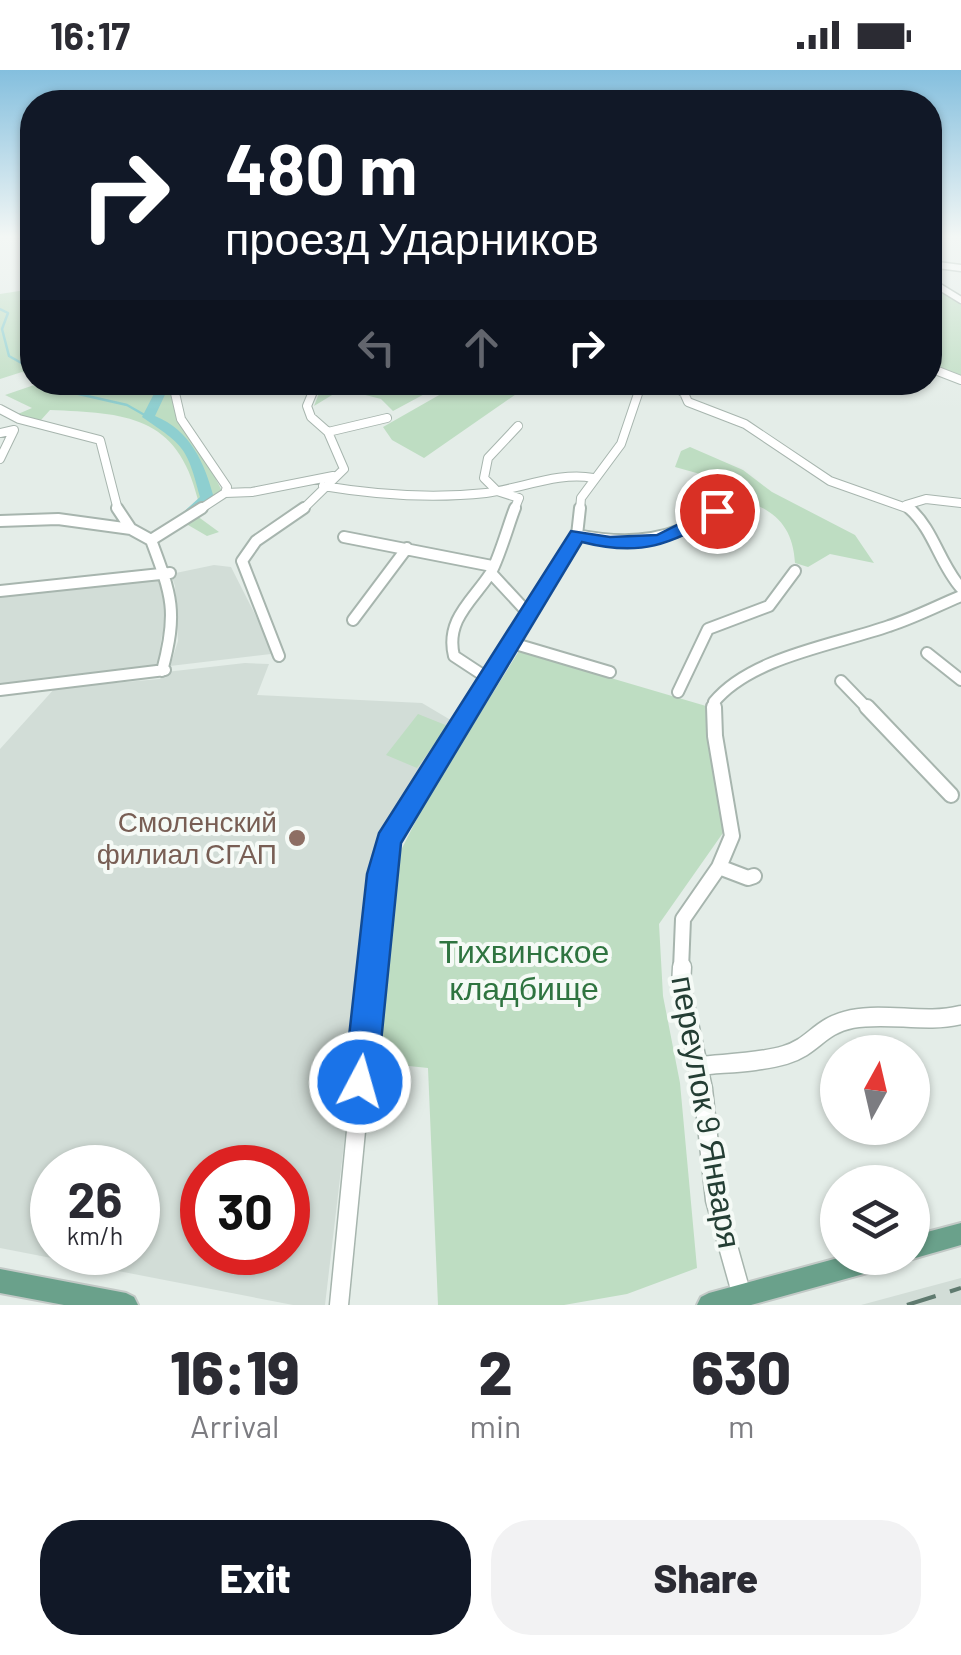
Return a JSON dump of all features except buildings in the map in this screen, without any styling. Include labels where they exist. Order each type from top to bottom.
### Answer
[{"type":"main road","points":[[930,1243],[961,1234]]},
{"type":"main road","points":[[710,1305],[820,1274]]},
{"type":"main road","points":[[0,1281],[126,1305]]},
{"type":"street","points":[[175,395],[181,419],[227,487],[225,493]]},
{"type":"street","points":[[279,656],[242,561],[256,541],[302,511],[344,469],[328,432],[311,417],[307,406],[312,395]]},
{"type":"street","points":[[339,1305],[381,874],[388,841],[577,534],[582,498],[592,478],[620,444],[637,395]]},
{"type":"street","points":[[685,395],[688,402],[745,424],[830,481],[906,505],[925,522],[946,571],[961,588]]},
{"type":"street","points":[[0,459],[14,430],[4,412]]},
{"type":"street","points":[[4,412],[56,424],[100,440],[118,512],[131,529]]},
{"type":"street","points":[[328,432],[387,418]]},
{"type":"street","points":[[490,679],[454,656],[450,639],[476,582],[492,569],[519,498],[497,491],[484,478],[488,458],[518,426]]},
{"type":"street","points":[[0,433],[14,430]]},
{"type":"street","points":[[324,486],[379,497],[432,498],[497,491],[578,475],[592,478]]},
{"type":"street","points":[[151,540],[225,493],[240,494],[312,476],[333,476]]},
{"type":"street","points":[[577,534],[610,543],[660,541],[732,500]]},
{"type":"street","points":[[906,505],[912,501],[961,503]]},
{"type":"street","points":[[0,521],[58,520],[131,529],[151,540],[168,573],[172,597],[172,633],[164,670],[0,690]]},
{"type":"street","points":[[344,536],[492,569],[528,613]]},
{"type":"street","points":[[353,620],[407,548]]},
{"type":"street","points":[[678,692],[708,629],[769,606],[795,571]]},
{"type":"street","points":[[0,591],[168,573]]},
{"type":"street","name":"переулок 9 Января","points":[[742,1296],[715,1200],[699,1066],[681,986],[682,920],[719,867],[732,836],[715,736],[714,702],[727,686],[754,670],[893,625],[961,596]]},
{"type":"street","points":[[512,644],[610,672]]},
{"type":"street","points":[[927,653],[961,680]]},
{"type":"street","points":[[841,681],[953,794]]},
{"type":"street","points":[[719,867],[748,878],[754,876]]},
{"type":"street","points":[[699,1066],[785,1055],[813,1041],[827,1025],[858,1018],[940,1020],[961,1015]]},
{"type":"shaded area","points":[[214,565],[231,567],[271,654],[170,666],[178,641],[171,574]]},
{"type":"shaded area","points":[[158,578],[166,588],[169,626],[162,635],[157,669],[0,685],[0,595]]},
{"type":"shaded area","points":[[269,664],[257,695],[422,703],[454,722],[375,848],[325,1305],[293,1305],[139,1275],[160,1275],[160,1145],[30,1145],[30,1254],[0,1248],[0,749],[55,688],[160,679],[166,672]]},
{"type":"shaded area","points":[[961,1278],[961,1305],[861,1305]]},
{"type":"green space","points":[[0,295],[20,295],[20,373],[0,379]]},
{"type":"green space","points":[[942,295],[961,302],[961,384],[942,373]]},
{"type":"green space","points":[[20,390],[20,395],[173,395],[222,491],[193,513],[219,532],[207,536],[176,518],[198,500],[189,472],[177,450],[145,424],[125,417],[77,411],[50,410],[41,420],[11,417],[32,408],[5,395]]},
{"type":"green space","points":[[318,395],[332,395],[314,406]]},
{"type":"green space","points":[[365,395],[423,395],[393,411],[381,399]]},
{"type":"green space","points":[[439,395],[515,395],[424,458],[392,440],[383,427]]},
{"type":"green space","points":[[690,447],[743,470],[772,492],[855,535],[874,563],[830,554],[808,567],[795,563],[790,538],[771,513],[738,499],[740,495],[718,479],[675,467],[681,451]]},
{"type":"green space","name":"Тихвинское кладбище","points":[[519,651],[706,706],[725,830],[659,924],[663,996],[680,1083],[697,1268],[627,1294],[564,1305],[438,1305],[428,1068],[380,1063],[396,860],[429,795]]},
{"type":"green space","points":[[418,714],[448,726],[417,768],[386,755]]},
{"type":"waterway","points":[[0,309],[8,313],[2,329],[9,356],[20,362]]},
{"type":"waterway","points":[[83,395],[127,405],[148,417]]},
{"type":"waterway","points":[[159,395],[148,417],[181,438],[199,471],[207,498],[186,516]]},
{"type":"railway","points":[[907,1305],[961,1288]]},
{"type":"place","name":"Смоленский филиал СГАП","points":[[297,838]]},
{"type":"route","points":[[360,1082],[381,874],[388,841],[577,534],[610,543],[660,541],[717,511]]}]
